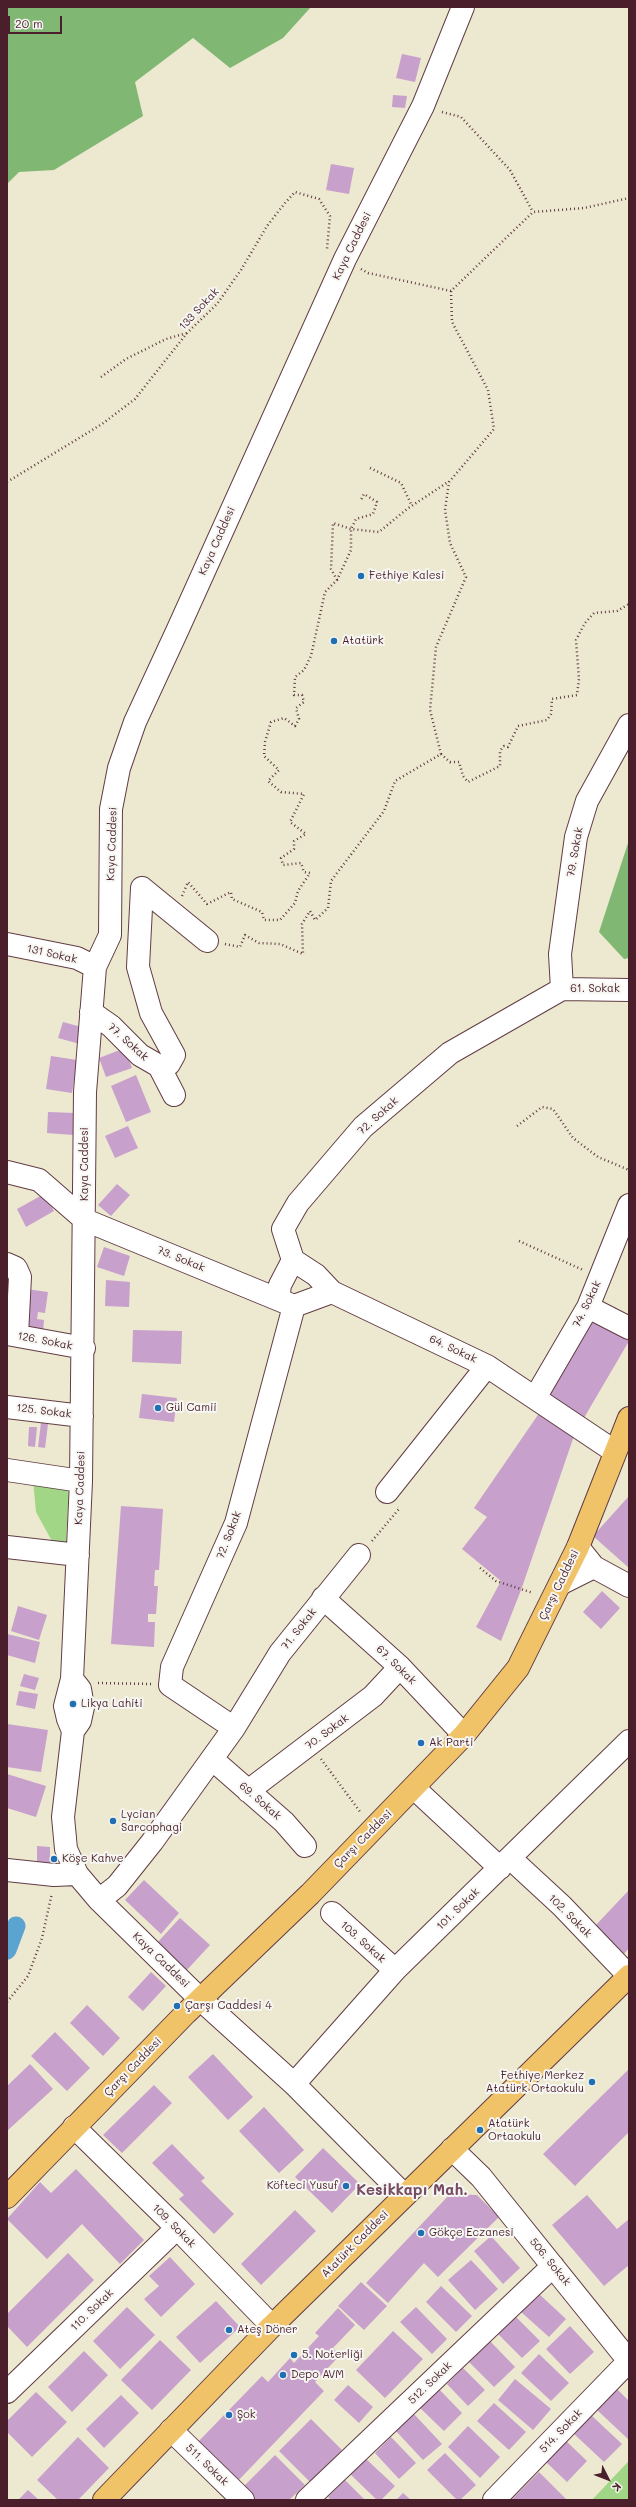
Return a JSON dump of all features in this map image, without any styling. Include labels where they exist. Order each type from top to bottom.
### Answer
[{"type":"main road","name":"Çarşı Caddesi","points":[[7,2197],[200,1999],[310,1894],[414,1788],[464,1735],[518,1668],[578,1547],[614,1451],[629,1418]]},
{"type":"main road","name":"Atatürk Caddesi","points":[[104,2500],[272,2326],[629,1976]]},
{"type":"street","name":"Kaya Caddesi","points":[[404,2195],[294,2084],[200,1999],[99,1900],[77,1874],[66,1849],[63,1817],[73,1731],[80,1721],[83,1707],[80,1689],[72,1679],[81,1481],[84,1348],[85,1092],[96,967],[110,935],[111,809],[119,768],[135,722],[336,255],[422,106],[463,7]]},
{"type":"street","name":"79. Sokak","points":[[562,989],[560,954],[576,837],[587,802],[629,725]]},
{"type":"street","points":[[159,1066],[169,1064],[174,1055],[151,1013],[138,967],[142,888],[207,941]]},
{"type":"street","name":"131 Sokak","points":[[7,944],[77,958],[96,967]]},
{"type":"street","name":"61. Sokak","points":[[562,989],[629,990]]},
{"type":"street","name":"72. Sokak","points":[[170,1685],[172,1667],[236,1523],[286,1302],[280,1285],[293,1260],[283,1230],[298,1203],[363,1127],[450,1054],[562,989]]},
{"type":"street","name":"77. Sokak","points":[[91,1012],[111,1026],[140,1055],[159,1066],[174,1095]]},
{"type":"street","name":"73. Sokak","points":[[7,1172],[38,1180],[85,1220],[286,1302]]},
{"type":"street","name":"74. Sokak","points":[[535,1398],[588,1307],[629,1205]]},
{"type":"street","points":[[293,1260],[316,1275],[332,1292]]},
{"type":"street","points":[[12,1266],[20,1277],[12,1335]]},
{"type":"street","points":[[286,1302],[332,1292]]},
{"type":"street","name":"64. Sokak","points":[[332,1292],[487,1366],[614,1451]]},
{"type":"street","points":[[588,1307],[629,1328]]},
{"type":"street","name":"126. Sokak","points":[[12,1335],[84,1348]]},
{"type":"street","points":[[387,1492],[487,1366]]},
{"type":"street","name":"125. Sokak","points":[[7,1407],[82,1416]]},
{"type":"street","points":[[7,1470],[81,1481]]},
{"type":"street","points":[[7,1547],[78,1555]]},
{"type":"street","points":[[578,1547],[594,1567],[629,1586]]},
{"type":"street","name":"71. Sokak","points":[[99,1900],[117,1886],[142,1855],[234,1728],[280,1653],[359,1555]]},
{"type":"street","points":[[560,1584],[594,1567]]},
{"type":"street","name":"67. Sokak","points":[[323,1598],[400,1667],[464,1735]]},
{"type":"street","name":"70. Sokak","points":[[248,1791],[374,1696],[400,1667]]},
{"type":"street","points":[[170,1685],[234,1728]]},
{"type":"street","name":"101. Sokak","points":[[294,2084],[395,1970],[629,1741]]},
{"type":"street","name":"69. Sokak","points":[[212,1759],[284,1822],[305,1846]]},
{"type":"street","name":"102. Sokak","points":[[414,1788],[505,1863],[562,1906],[629,1976]]},
{"type":"street","points":[[7,1870],[54,1875],[77,1874]]},
{"type":"street","name":"103. Sokak","points":[[332,1913],[395,1970]]},
{"type":"street","name":"109. Sokak","points":[[74,2127],[177,2228],[272,2326]]},
{"type":"street","name":"506. Sokak","points":[[452,2149],[482,2177],[629,2361]]},
{"type":"street","name":"110. Sokak","points":[[7,2392],[177,2228]]},
{"type":"street","name":"512. Sokak","points":[[307,2500],[553,2266]]},
{"type":"street","name":"514. Sokak","points":[[494,2500],[629,2361]]},
{"type":"street","name":"511. Sokak","points":[[171,2430],[243,2500]]},
{"type":"path","points":[[422,106],[460,117],[510,170],[533,212]]},
{"type":"path","name":"133 Sokak","points":[[7,482],[102,424],[135,399],[187,333],[217,304],[241,270],[267,226],[285,202],[296,192],[319,199],[330,216],[336,255]]},
{"type":"path","points":[[337,580],[331,569],[333,523],[351,529],[379,532],[412,506],[449,482],[494,430],[488,390],[452,322],[451,291],[533,212],[584,208],[629,198]]},
{"type":"path","points":[[336,255],[368,273],[451,291]]},
{"type":"path","points":[[102,376],[126,359],[166,339],[187,333]]},
{"type":"path","points":[[370,468],[401,483],[412,506]]},
{"type":"path","points":[[449,482],[445,510],[450,543],[466,577],[436,647],[430,710],[441,754],[450,762],[459,762],[463,776],[468,782],[500,766],[500,751],[504,746],[508,747],[518,726],[546,720],[551,714],[552,699],[577,695],[579,679],[576,640],[585,623],[594,613],[617,611],[629,604]]},
{"type":"path","points":[[179,918],[182,896],[188,882],[207,904],[231,892],[232,899],[262,912],[264,920],[280,920],[294,903],[298,891],[310,873],[304,872],[301,863],[283,865],[281,858],[294,849],[294,841],[306,834],[290,822],[304,794],[281,792],[268,781],[279,770],[264,756],[265,742],[271,722],[284,718],[295,726],[299,719],[296,708],[304,702],[302,695],[294,695],[295,677],[304,670],[311,656],[325,592],[337,580],[351,550],[351,529],[356,519],[374,514],[377,502],[364,494],[361,500]]},
{"type":"path","points":[[207,941],[240,947],[245,935],[259,943],[280,944],[303,954],[302,924],[310,911],[316,920],[328,908],[331,881],[384,811],[396,780],[441,754]]},
{"type":"path","points":[[517,1126],[542,1107],[553,1110],[573,1138],[598,1157],[629,1170]]},
{"type":"path","points":[[519,1241],[600,1278]]},
{"type":"path","points":[[359,1555],[399,1509],[387,1492]]},
{"type":"path","points":[[480,1568],[496,1581],[521,1589]]},
{"type":"path","points":[[96,1683],[170,1685]]},
{"type":"path","points":[[311,1745],[373,1829]]},
{"type":"path","points":[[7,2002],[28,1976],[42,1938],[53,1892],[54,1875]]},
{"type":"green space","points":[[7,7],[311,7],[283,38],[230,68],[193,38],[135,82],[143,116],[54,170],[19,172],[7,184]]},
{"type":"green space","points":[[629,840],[629,958],[624,959],[599,932]]},
{"type":"green space","points":[[33,1480],[69,1484],[66,1542],[53,1543],[36,1512]]},
{"type":"green space","points":[[629,2461],[629,2500],[592,2500],[625,2465]]},
{"type":"building","points":[[402,54],[421,58],[415,82],[396,78]]},
{"type":"building","points":[[393,95],[407,96],[405,108],[392,107]]},
{"type":"building","points":[[331,164],[354,168],[349,194],[326,190]]},
{"type":"building","points":[[63,1022],[85,1028],[80,1044],[58,1038]]},
{"type":"building","points":[[125,1048],[132,1068],[106,1077],[99,1058]]},
{"type":"building","points":[[51,1056],[77,1060],[72,1093],[46,1089]]},
{"type":"building","points":[[136,1075],[151,1112],[126,1122],[111,1086]]},
{"type":"building","points":[[48,1112],[75,1113],[73,1135],[47,1133]]},
{"type":"building","points":[[128,1126],[138,1148],[115,1158],[105,1136]]},
{"type":"building","points":[[117,1184],[130,1195],[111,1216],[98,1205]]},
{"type":"building","points":[[44,1194],[54,1211],[26,1227],[17,1209]]},
{"type":"building","points":[[104,1247],[130,1256],[124,1276],[97,1267]]},
{"type":"building","points":[[106,1280],[130,1282],[129,1307],[105,1306]]},
{"type":"building","points":[[26,1289],[48,1292],[45,1313],[38,1312],[37,1319],[44,1320],[43,1332],[20,1329]]},
{"type":"building","points":[[594,1316],[629,1336],[629,1341],[581,1423],[543,1399]]},
{"type":"building","points":[[133,1330],[182,1331],[181,1364],[132,1362]]},
{"type":"building","name":"Gül Camii","points":[[142,1394],[177,1398],[174,1422],[139,1418]]},
{"type":"building","points":[[542,1409],[575,1433],[521,1590],[501,1641],[476,1627],[501,1581],[462,1549],[487,1517],[474,1508]]},
{"type":"building","points":[[41,1423],[48,1424],[45,1448],[38,1447]]},
{"type":"building","points":[[29,1427],[37,1427],[35,1447],[28,1446]]},
{"type":"building","points":[[629,1496],[629,1568],[593,1536]]},
{"type":"building","points":[[121,1506],[163,1509],[159,1570],[155,1570],[154,1586],[158,1586],[156,1614],[148,1614],[148,1622],[155,1622],[154,1647],[111,1644]]},
{"type":"building","points":[[602,1591],[620,1608],[601,1629],[583,1612]]},
{"type":"building","points":[[18,1606],[47,1615],[39,1640],[11,1631]]},
{"type":"building","points":[[7,1634],[40,1642],[35,1663],[7,1655]]},
{"type":"building","points":[[24,1674],[39,1678],[35,1690],[20,1686]]},
{"type":"building","points":[[19,1691],[38,1694],[35,1709],[16,1705]]},
{"type":"building","points":[[7,1724],[48,1730],[41,1772],[7,1767]]},
{"type":"building","points":[[7,1774],[46,1786],[36,1817],[7,1808]]},
{"type":"building","points":[[37,1846],[50,1847],[50,1868],[37,1868]]},
{"type":"building","points":[[144,1880],[179,1913],[161,1934],[125,1900]]},
{"type":"building","points":[[629,1890],[629,1948],[624,1954],[595,1926]]},
{"type":"building","points":[[180,1918],[210,1945],[186,1971],[156,1944]]},
{"type":"building","points":[[151,1972],[166,1986],[143,2011],[128,1997]]},
{"type":"building","points":[[87,2005],[120,2038],[103,2056],[70,2023]]},
{"type":"building","points":[[55,2032],[90,2068],[67,2091],[31,2056]]},
{"type":"building","points":[[213,2054],[253,2097],[228,2120],[188,2077]]},
{"type":"building","points":[[30,2064],[53,2089],[7,2131],[7,2086]]},
{"type":"building","points":[[629,2069],[629,2132],[575,2186],[543,2154]]},
{"type":"building","points":[[154,2085],[172,2103],[122,2153],[103,2135]]},
{"type":"building","points":[[264,2107],[304,2150],[279,2173],[239,2131]]},
{"type":"building","points":[[172,2144],[205,2178],[201,2181],[234,2214],[214,2234],[179,2199],[184,2195],[152,2163]]},
{"type":"building","points":[[323,2148],[360,2184],[332,2213],[295,2177]]},
{"type":"building","points":[[76,2169],[144,2240],[120,2264],[82,2224],[47,2259],[7,2219],[40,2182],[51,2193]]},
{"type":"building","points":[[450,2194],[477,2195],[499,2217],[438,2277],[424,2263],[388,2303],[366,2283]]},
{"type":"building","points":[[587,2195],[617,2229],[629,2219],[629,2265],[604,2286],[552,2225]]},
{"type":"building","points":[[295,2210],[316,2231],[261,2285],[241,2264]]},
{"type":"building","points":[[491,2236],[520,2268],[503,2284],[474,2251]]},
{"type":"building","points":[[68,2253],[94,2280],[27,2347],[7,2326],[7,2314]]},
{"type":"building","points":[[170,2257],[195,2284],[161,2317],[144,2299],[159,2286],[149,2276]]},
{"type":"building","points":[[471,2260],[498,2289],[475,2310],[448,2280]]},
{"type":"building","points":[[361,2282],[387,2306],[364,2330],[338,2306]]},
{"type":"building","points":[[441,2286],[472,2316],[456,2332],[426,2302]]},
{"type":"building","points":[[537,2292],[566,2319],[549,2337],[520,2311]]},
{"type":"building","points":[[216,2301],[240,2327],[200,2363],[176,2337]]},
{"type":"building","points":[[127,2307],[155,2335],[120,2369],[93,2341]]},
{"type":"building","points":[[416,2307],[447,2339],[432,2354],[400,2322]]},
{"type":"building","points":[[338,2308],[355,2325],[333,2348],[340,2355],[315,2382],[324,2391],[235,2484],[195,2445],[262,2376],[268,2382],[290,2358],[294,2363],[319,2336],[315,2333]]},
{"type":"building","points":[[513,2314],[540,2341],[522,2358],[496,2332]]},
{"type":"building","points":[[570,2326],[594,2352],[570,2374],[546,2349]]},
{"type":"building","points":[[393,2331],[423,2359],[385,2398],[356,2370]]},
{"type":"building","points":[[160,2340],[191,2370],[152,2410],[121,2380]]},
{"type":"building","points":[[489,2340],[515,2367],[494,2387],[468,2361]]},
{"type":"building","points":[[84,2351],[108,2375],[72,2412],[48,2387]]},
{"type":"building","points":[[539,2354],[569,2383],[551,2401],[521,2373]]},
{"type":"building","points":[[463,2368],[485,2390],[468,2406],[447,2384]]},
{"type":"building","points":[[515,2379],[551,2409],[533,2430],[498,2400]]},
{"type":"building","points":[[348,2385],[373,2407],[359,2423],[334,2400]]},
{"type":"building","points":[[438,2388],[462,2413],[444,2431],[419,2407]]},
{"type":"building","points":[[616,2388],[629,2401],[629,2440],[596,2409]]},
{"type":"building","points":[[36,2392],[67,2422],[32,2457],[7,2432],[7,2421]]},
{"type":"building","points":[[121,2395],[139,2413],[104,2448],[86,2429]]},
{"type":"building","points":[[494,2403],[526,2432],[509,2450],[477,2421]]},
{"type":"building","points":[[413,2413],[442,2444],[423,2460],[395,2430]]},
{"type":"building","points":[[591,2415],[622,2444],[604,2462],[573,2433]]},
{"type":"building","points":[[311,2419],[342,2450],[310,2482],[279,2451]]},
{"type":"building","points":[[468,2426],[500,2457],[480,2478],[448,2447]]},
{"type":"building","points":[[78,2437],[109,2468],[78,2500],[58,2500],[37,2480]]},
{"type":"building","points":[[391,2437],[416,2463],[399,2479],[375,2453]]},
{"type":"building","points":[[565,2440],[587,2461],[567,2482],[545,2461]]},
{"type":"building","points":[[445,2453],[476,2485],[460,2500],[457,2500],[427,2470]]},
{"type":"building","points":[[275,2455],[305,2485],[289,2500],[255,2500],[242,2488]]},
{"type":"building","points":[[365,2458],[395,2486],[381,2500],[377,2500],[350,2474]]},
{"type":"building","points":[[539,2472],[567,2500],[511,2500]]},
{"type":"building","points":[[345,2480],[365,2500],[331,2500],[328,2497]]},
{"type":"building","points":[[28,2490],[39,2500],[18,2500]]},
{"type":"building","points":[[403,2493],[411,2500],[396,2500]]},
{"type":"waterway","points":[[7,1950],[16,1926]]},
{"type":"place","name":"Fethiye Kalesi","points":[[361,576]]},
{"type":"place","name":"Atatürk","points":[[334,641]]},
{"type":"place","name":"Gül Camii","points":[[158,1408]]},
{"type":"place","name":"Likya Lahiti","points":[[73,1704]]},
{"type":"place","name":"Ak Parti","points":[[421,1743]]},
{"type":"place","name":"Lycian Sarcophagi","points":[[113,1821]]},
{"type":"place","name":"Köşe Kahve","points":[[54,1859]]},
{"type":"place","name":"Çarşı Caddesi 4","points":[[177,2006]]},
{"type":"place","name":"Fethiye Merkez Atatürk Ortaokulu","points":[[592,2082]]},
{"type":"place","name":"Atatürk Ortaokulu","points":[[480,2130]]},
{"type":"place","name":"Köfteci Yusuf","points":[[346,2186]]},
{"type":"place","name":"Gökçe Eczanesi","points":[[421,2233]]},
{"type":"place","name":"Ateş Döner","points":[[229,2330]]},
{"type":"place","name":"5. Noterliği","points":[[294,2355]]},
{"type":"place","name":"Depo AVM","points":[[283,2375]]},
{"type":"place","name":"Şok","points":[[229,2415]]},
{"type":"district","name":"Kesikkapı Mah.","points":[[412,2190]]}]
